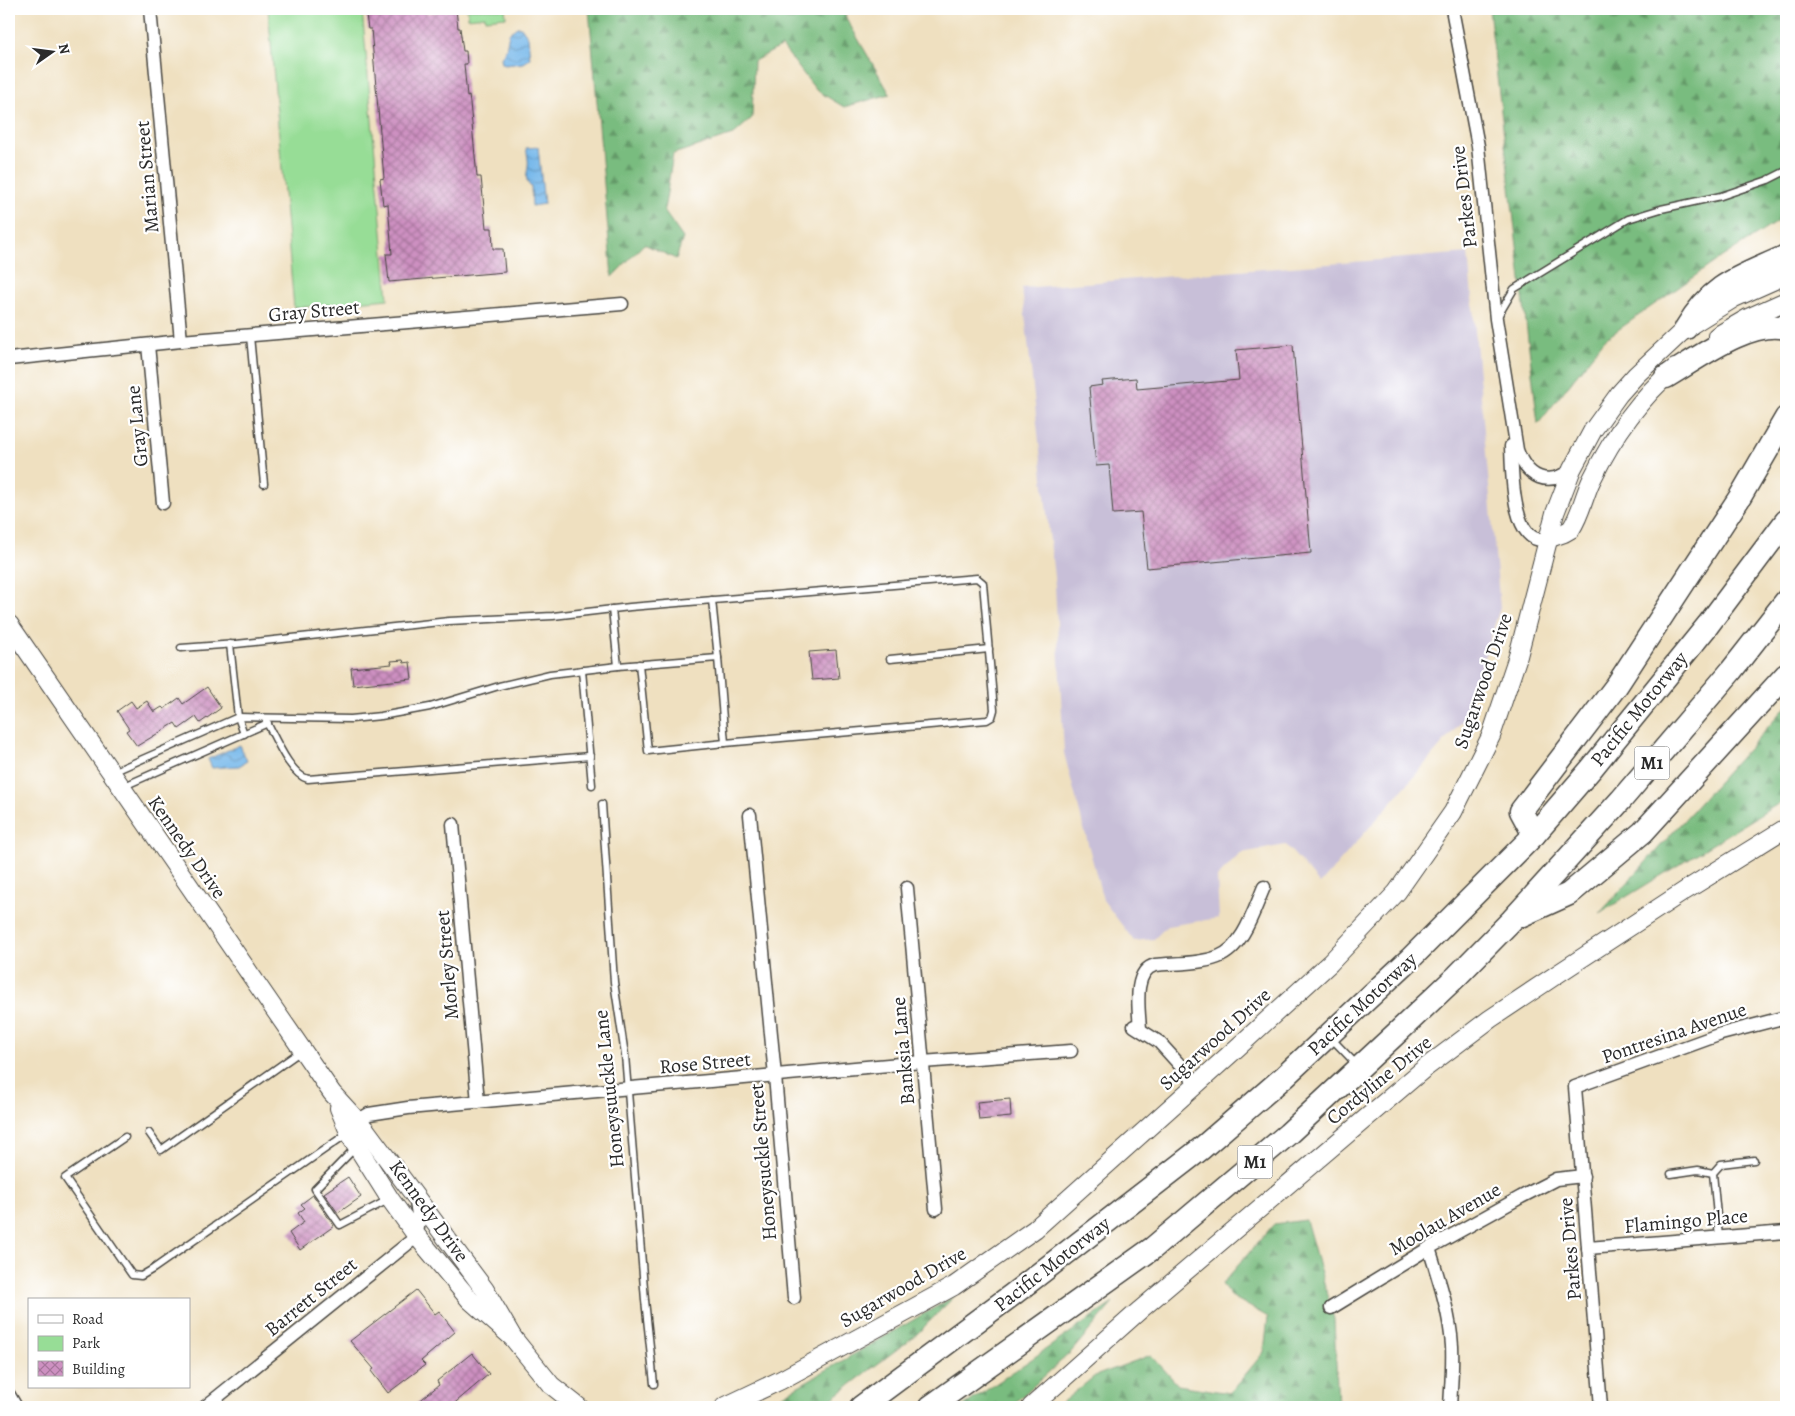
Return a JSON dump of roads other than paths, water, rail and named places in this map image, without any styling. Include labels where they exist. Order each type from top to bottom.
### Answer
[{"type":"highway","points":[[1686,328],[1702,304],[1723,286],[1786,256]]},
{"type":"highway","points":[[1666,376],[1738,336],[1755,330],[1773,327],[1786,328]]},
{"type":"highway","points":[[1534,835],[1521,811],[1617,686],[1740,496],[1786,418]]},
{"type":"highway","name":"Pacific Motorway","points":[[861,1407],[1012,1295],[1202,1148],[1285,1076],[1410,959],[1534,835],[1702,633],[1786,521]]},
{"type":"highway","name":"M1","points":[[930,1407],[1153,1248],[1288,1134],[1457,976],[1512,920],[1621,800],[1731,671],[1786,601]]},
{"type":"highway","points":[[1512,920],[1569,894],[1643,832],[1786,676]]},
{"type":"street","name":"Marian Street","points":[[150,9],[181,341]]},
{"type":"street","name":"Parkes Drive","points":[[1452,9],[1478,146],[1496,319],[1516,446],[1524,465],[1535,476],[1546,479],[1560,477],[1572,469]]},
{"type":"street","name":"Sugarwood Drive","points":[[724,1407],[781,1380],[954,1286],[1035,1229],[1330,963],[1397,892],[1453,812],[1491,736],[1518,656],[1547,539],[1561,495],[1572,469],[1593,430],[1619,394],[1657,353],[1686,328],[1734,298],[1786,275]]},
{"type":"street","points":[[1547,539],[1570,529],[1591,480],[1612,443],[1635,410],[1666,376],[1704,344],[1754,315],[1786,301]]},
{"type":"street","name":"Gray Street","points":[[9,358],[181,341],[622,304]]},
{"type":"street","name":"Gray Lane","points":[[148,345],[163,503]]},
{"type":"street","name":"Parkes Drive","points":[[1506,383],[1514,494],[1519,515],[1525,530],[1533,538],[1547,539]]},
{"type":"street","name":"Kennedy Drive","points":[[9,624],[332,1093],[390,1199],[416,1235],[470,1300],[513,1338],[551,1384],[579,1407]]},
{"type":"street","name":"Honeysuckle Street","points":[[750,815],[794,1298]]},
{"type":"street","name":"Morley Street","points":[[453,824],[478,1102]]},
{"type":"street","name":"Cordyline Drive","points":[[1031,1407],[1140,1310],[1425,1068],[1490,1019],[1551,978],[1686,890],[1786,828]]},
{"type":"street","points":[[1197,1084],[1159,1042],[1137,1028],[1140,983],[1144,972],[1150,966],[1207,960],[1228,952],[1242,936],[1264,887]]},
{"type":"street","name":"Banksia Lane","points":[[907,888],[936,1209]]},
{"type":"street","name":"Pontresina Avenue","points":[[1575,1087],[1721,1034],[1786,1017]]},
{"type":"street","name":"Rose Street","points":[[352,1131],[377,1112],[922,1062],[1071,1051]]},
{"type":"street","name":"Parkes Drive","points":[[1575,1087],[1601,1407]]},
{"type":"street","name":"Kennedy Drive","points":[[352,1131],[414,1194],[485,1290],[513,1338]]},
{"type":"street","name":"Moolau Avenue","points":[[1331,1308],[1429,1248],[1521,1197],[1556,1179],[1583,1176]]},
{"type":"street","points":[[414,1194],[420,1225],[416,1235],[447,1239]]},
{"type":"street","name":"Flamingo Place","points":[[1588,1248],[1786,1232]]},
{"type":"street","name":"Barrett Street","points":[[205,1407],[416,1235]]},
{"type":"street","points":[[1429,1248],[1440,1283],[1452,1343],[1453,1371],[1450,1407]]},
{"type":"street","name":"Kennedy Drive","points":[[551,1384],[562,1407]]},
{"type":"street","points":[[9,1394],[16,1407]]},
{"type":"lane","points":[[1496,319],[1514,289],[1628,219],[1661,209],[1721,196],[1768,180],[1786,171]]},
{"type":"lane","points":[[250,336],[264,484]]},
{"type":"lane","points":[[181,648],[449,621],[553,616],[712,600],[977,578],[983,583],[994,710],[992,717],[987,720],[648,750],[639,664]]},
{"type":"lane","points":[[712,600],[725,743]]},
{"type":"lane","points":[[612,609],[618,666]]},
{"type":"lane","points":[[230,644],[238,717],[244,734]]},
{"type":"lane","points":[[890,659],[989,649]]},
{"type":"lane","points":[[110,773],[238,717],[267,721],[351,718],[395,714],[435,706],[518,681],[550,674],[639,664],[718,658]]},
{"type":"lane","points":[[582,670],[592,784]]},
{"type":"lane","points":[[121,788],[244,734],[267,721]]},
{"type":"lane","points":[[267,721],[279,746],[297,774],[302,778],[308,779],[590,756]]},
{"type":"lane","name":"Honeysuuckle Lane","points":[[602,804],[614,982],[624,1047],[645,1300],[654,1384]]},
{"type":"lane","points":[[1328,1036],[1359,1067]]},
{"type":"lane","points":[[149,1134],[161,1150],[302,1050]]},
{"type":"lane","points":[[125,1137],[65,1178],[121,1261],[132,1275],[141,1276],[154,1269],[352,1131]]},
{"type":"lane","points":[[352,1131],[316,1189],[340,1225],[390,1199]]},
{"type":"lane","points":[[1713,1173],[1722,1164],[1754,1160]]},
{"type":"lane","points":[[1671,1174],[1698,1170],[1713,1173]]},
{"type":"lane","points":[[1713,1173],[1719,1238]]},
{"type":"water","points":[[517,27],[521,27],[528,37],[530,58],[523,63],[505,65],[502,63],[501,58],[506,49],[509,33]]},
{"type":"water","points":[[538,147],[544,204],[532,206],[531,187],[527,180],[528,162],[526,148]]},
{"type":"water","points":[[240,745],[247,761],[239,766],[212,768],[208,759]]}]
